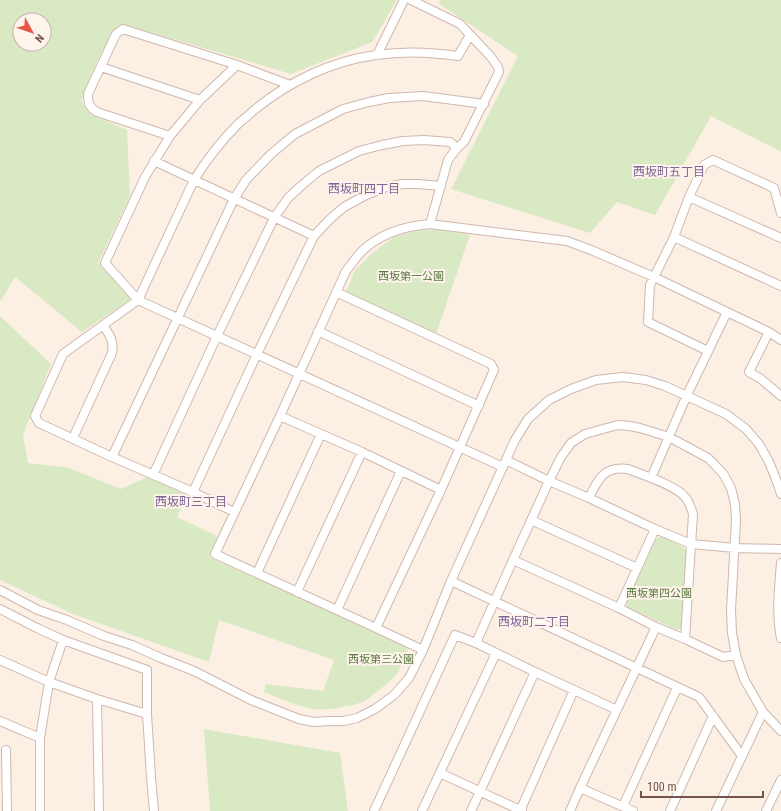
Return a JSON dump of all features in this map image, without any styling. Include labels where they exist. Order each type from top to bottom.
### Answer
[{"type":"street","points":[[377,54],[404,0]]},
{"type":"street","points":[[411,0],[460,24],[491,57],[498,67],[499,72],[464,142],[457,148],[448,160],[430,224]]},
{"type":"street","points":[[170,136],[96,112],[91,108],[88,101],[88,94],[116,34],[123,29],[237,65],[290,85]]},
{"type":"street","points":[[234,512],[39,423],[35,416],[63,354],[138,300],[194,180],[204,164],[240,122],[266,101],[290,85],[314,73],[355,59],[377,54],[428,53],[458,56],[470,35]]},
{"type":"street","points":[[237,65],[200,100],[170,136],[145,177],[105,263],[138,300],[460,447],[549,480],[691,544],[735,548],[781,549]]},
{"type":"street","points":[[101,67],[200,100]]},
{"type":"street","points":[[112,457],[234,198],[246,180],[271,154],[295,134],[344,109],[370,102],[388,98],[423,96],[484,104]]},
{"type":"street","points":[[153,475],[217,336],[274,218],[288,198],[319,171],[359,151],[396,142],[417,140],[450,142],[457,148]]},
{"type":"street","points":[[708,351],[648,322],[650,285],[674,237],[689,197],[704,165],[713,160],[774,188],[781,213]]},
{"type":"street","points":[[154,161],[314,236]]},
{"type":"street","points":[[193,492],[314,236],[344,207],[366,195],[386,187],[403,184],[441,186]]},
{"type":"street","points":[[689,197],[781,238]]},
{"type":"street","points":[[423,650],[215,554],[346,271],[361,252],[377,239],[394,231],[413,225],[430,224],[567,241],[654,277],[769,332],[781,340]]},
{"type":"street","points":[[674,237],[781,286]]},
{"type":"street","points":[[336,292],[491,364],[494,370],[441,490],[376,628]]},
{"type":"street","points":[[651,478],[687,395],[727,312]]},
{"type":"street","points":[[73,438],[112,353],[113,345],[111,338],[103,325]]},
{"type":"street","points":[[318,331],[479,406]]},
{"type":"street","points":[[769,332],[749,372],[761,379],[781,396]]},
{"type":"street","points":[[0,590],[38,610],[67,620],[104,636],[132,645],[194,671],[251,700],[299,719],[314,722],[344,721],[357,718],[376,709],[394,695],[409,678],[423,650],[451,581],[515,440],[528,419],[549,400],[571,389],[596,380],[623,377],[646,380],[666,386],[726,414],[746,429],[759,444],[769,462],[781,494]]},
{"type":"street","points":[[280,416],[362,452],[441,490]]},
{"type":"street","points":[[476,643],[549,480],[561,457],[571,443],[585,434],[618,425],[630,426],[669,437],[708,458],[724,475],[731,488],[735,504],[735,548],[731,610],[732,633],[736,654],[744,679],[763,712],[781,732]]},
{"type":"street","points":[[257,574],[321,434]]},
{"type":"street","points":[[297,592],[362,452]]},
{"type":"street","points":[[589,498],[597,481],[609,471],[615,469],[628,469],[651,478],[676,490],[686,497],[693,514],[685,639]]},
{"type":"street","points":[[337,610],[401,471]]},
{"type":"street","points":[[531,520],[637,568]]},
{"type":"street","points":[[619,608],[655,529]]},
{"type":"street","points":[[513,560],[723,657],[736,654]]},
{"type":"street","points":[[781,563],[778,614],[781,638]]},
{"type":"street","points":[[451,581],[699,698],[742,756]]},
{"type":"street","points":[[0,609],[62,640],[147,670],[147,714],[154,811]]},
{"type":"street","points":[[570,811],[656,627]]},
{"type":"street","points":[[374,811],[455,635],[476,643],[617,710]]},
{"type":"street","points":[[40,811],[40,738],[49,682],[62,640]]},
{"type":"street","points":[[422,811],[496,653]]},
{"type":"street","points":[[0,660],[49,682],[97,699],[147,714]]},
{"type":"street","points":[[471,811],[535,672]]},
{"type":"street","points":[[623,806],[678,688]]},
{"type":"street","points":[[440,773],[521,811],[574,690]]},
{"type":"street","points":[[97,699],[99,811]]},
{"type":"street","points":[[716,811],[763,712]]},
{"type":"street","points":[[670,811],[713,716]]},
{"type":"street","points":[[0,721],[40,738]]},
{"type":"street","points":[[6,750],[3,767],[7,811]]},
{"type":"street","points":[[766,811],[781,782]]},
{"type":"street","points":[[580,788],[633,811]]},
{"type":"green space","points":[[0,0],[397,0],[372,42],[291,74],[126,25],[112,32],[95,66],[81,101],[90,114],[127,130],[130,196],[98,263],[131,299],[82,332],[15,277],[0,302]]},
{"type":"green space","points":[[440,0],[781,0],[781,153],[780,151],[711,116],[655,215],[617,202],[590,233],[451,189],[518,56],[439,4]]},
{"type":"green space","name":"西坂第一公園","points":[[438,229],[470,235],[436,334],[346,292],[355,270],[376,250],[396,236],[416,231]]},
{"type":"green space","name":"西坂第三公園","points":[[0,316],[51,364],[23,435],[28,463],[69,468],[121,489],[147,477],[187,495],[177,517],[217,536],[209,557],[406,647],[409,653],[396,675],[365,701],[348,707],[348,705],[326,710],[305,707],[264,692],[266,684],[323,691],[334,660],[219,620],[209,662],[73,614],[0,580]]},
{"type":"green space","name":"西坂第四公園","points":[[662,536],[683,547],[687,552],[682,628],[677,630],[629,608],[626,603],[656,539]]},
{"type":"green space","points":[[204,729],[340,753],[348,811],[210,811]]},
{"type":"district","name":"西坂町五丁目","points":[[669,172]]},
{"type":"district","name":"西坂町四丁目","points":[[364,189]]},
{"type":"district","name":"西坂町三丁目","points":[[191,502]]},
{"type":"district","name":"西坂町二丁目","points":[[534,622]]}]
